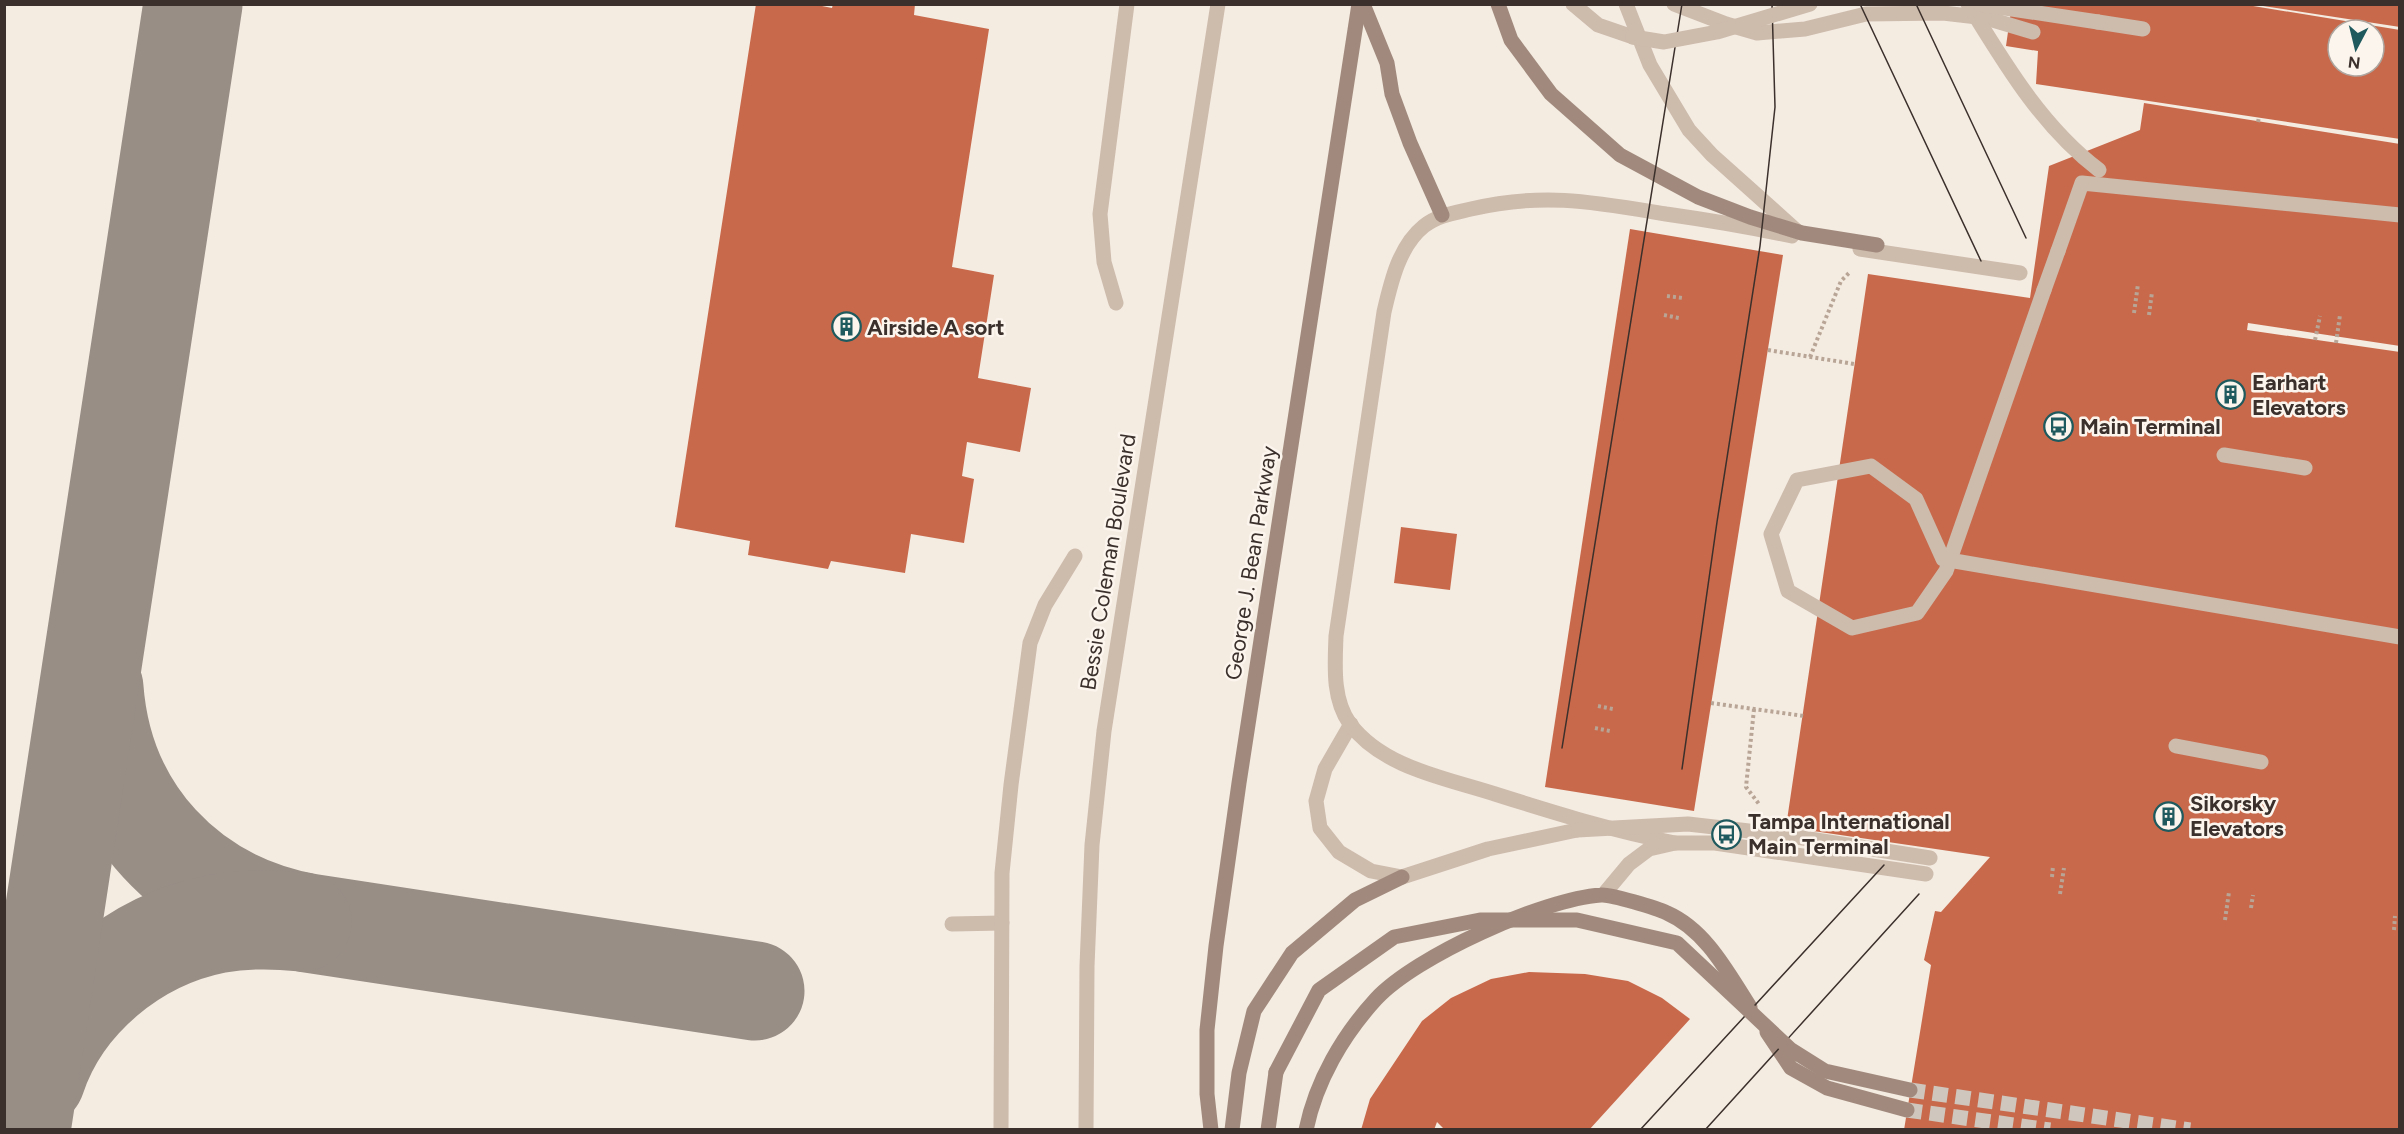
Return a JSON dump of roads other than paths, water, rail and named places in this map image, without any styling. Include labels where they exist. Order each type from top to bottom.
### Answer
[{"type":"street","points":[[1116,303],[1104,262],[1100,214],[1127,4]]},
{"type":"street","name":"Bessie Coleman Boulevard","points":[[1086,1130],[1087,966],[1092,845],[1104,731],[1218,4]]},
{"type":"street","points":[[1361,4],[1387,63],[1392,94],[1406,133],[1442,215]]},
{"type":"street","name":"George J. Bean Parkway","points":[[1211,1130],[1207,1094],[1207,1030],[1216,946],[1239,783],[1361,4]]},
{"type":"street","points":[[1498,4],[1511,40],[1551,94],[1620,155],[1698,197],[1750,217],[1802,233],[2021,270],[1898,255],[1754,228],[1582,200],[1539,198],[1499,202],[1442,215],[1423,227],[1408,243],[1397,266],[1384,312],[1336,636],[1334,672],[1341,706],[1350,724],[1377,749],[1412,768],[1609,829],[1675,843],[1783,843],[1930,858]]},
{"type":"street","points":[[1573,4],[1598,25],[1633,37],[1664,42],[1717,32],[1810,4]]},
{"type":"street","points":[[1626,4],[1650,64],[1689,130],[1712,155],[1804,238]]},
{"type":"street","points":[[1674,4],[1757,33],[1805,29],[1866,14],[1942,13],[1999,21],[2033,32]]},
{"type":"street","points":[[1968,4],[2014,79],[2051,125],[2086,161],[2099,170]]},
{"type":"street","points":[[1979,4],[2143,29]]},
{"type":"street","points":[[1999,21],[2001,4]]},
{"type":"street","points":[[2400,215],[2082,183],[1985,458],[1958,537],[1950,559],[1946,571],[1917,613],[1852,628],[1788,591],[1771,534],[1797,480],[1871,466],[1916,499],[1943,559],[1954,561],[2033,575],[2044,576],[2115,589],[2400,637]]},
{"type":"street","points":[[2224,455],[2305,468]]},
{"type":"street","points":[[1001,1130],[1003,862],[1030,643],[1045,605],[1075,556]]},
{"type":"street","points":[[1350,724],[1325,769],[1316,801],[1320,828],[1339,852],[1371,871],[1402,877]]},
{"type":"street","points":[[2176,746],[2261,762]]},
{"type":"street","points":[[1232,1130],[1239,1073],[1254,1011],[1292,953],[1355,900],[1402,877],[1488,849],[1577,830],[1688,824],[1926,874]]},
{"type":"street","points":[[1604,894],[1629,864],[1649,849],[1675,843]]},
{"type":"street","points":[[1306,1130],[1314,1099],[1329,1067],[1348,1033],[1378,997],[1418,967],[1493,927],[1570,901],[1604,894],[1667,913],[1701,936],[1791,1068],[1827,1088],[1907,1110]]},
{"type":"street","points":[[1268,1130],[1276,1072],[1319,990],[1394,937],[1480,920],[1577,920],[1677,943],[1790,1048],[1824,1071],[1910,1090]]},
{"type":"street","points":[[952,924],[1002,923]]},
{"type":"tunnel","points":[[1910,1090],[2190,1130]]},
{"type":"tunnel","points":[[1907,1110],[2050,1130]]},
{"type":"tram line","points":[[1562,748],[1682,4]]},
{"type":"tram line","points":[[1682,769],[1717,522],[1760,246],[1775,107],[1772,4]]},
{"type":"tram line","points":[[1860,4],[1981,261]]},
{"type":"tram line","points":[[1916,4],[2026,238]]},
{"type":"tram line","points":[[1640,1130],[1884,865]]},
{"type":"tram line","points":[[1705,1130],[1919,894]]},
{"type":"place","name":"Airside A sort","points":[[846,327]]},
{"type":"place","name":"Earhart Elevators","points":[[2231,395]]},
{"type":"place","name":"Main Terminal","points":[[2059,426]]},
{"type":"place","name":"Sikorsky Elevators","points":[[2169,816]]},
{"type":"place","name":"Tampa International Main Terminal","points":[[1727,834]]}]
